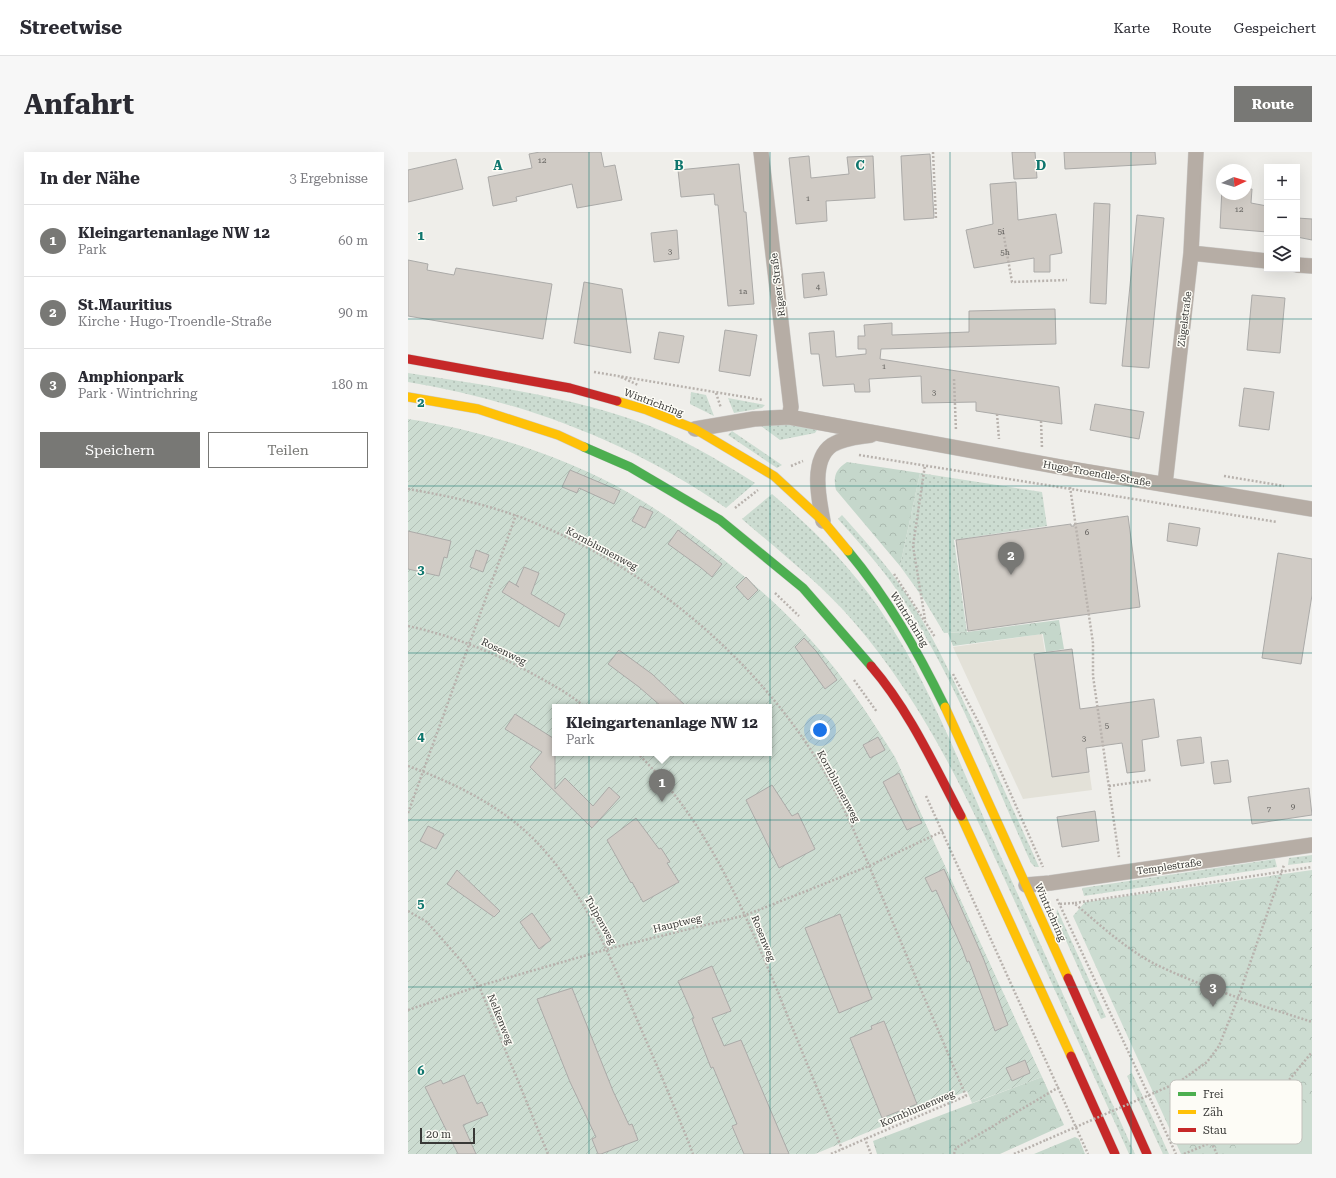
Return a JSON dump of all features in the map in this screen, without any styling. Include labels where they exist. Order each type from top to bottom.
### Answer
[{"type":"main road","name":"Wintrichring","points":[[408,359],[570,388],[647,410],[695,429],[774,476],[823,521],[872,580],[917,650],[949,714],[1147,1154]]},
{"type":"main road","points":[[408,397],[478,409],[558,434],[630,468],[720,520],[803,588],[882,679],[916,733],[963,819],[1115,1154]]},
{"type":"street","name":"Rigaer Straße","points":[[761,152],[791,407],[789,418]]},
{"type":"street","name":"Zügelstraße","points":[[1165,484],[1191,253],[1196,152]]},
{"type":"street","points":[[1191,253],[1264,261]]},
{"type":"street","points":[[1300,265],[1312,266]]},
{"type":"street","name":"Hugo-Troendle-Straße","points":[[695,429],[754,419],[789,418],[883,433],[1043,464],[1312,509]]},
{"type":"street","name":"Hugo-Troendle-Straße","points":[[823,521],[817,488],[820,467],[824,455],[832,445],[846,440],[883,433]]},
{"type":"street","name":"Templestraße","points":[[1026,885],[1050,884],[1312,845]]},
{"type":"path","points":[[933,152],[936,218]]},
{"type":"path","points":[[1001,231],[1003,231],[1012,282],[1067,280]]},
{"type":"path","points":[[954,379],[957,448]]},
{"type":"path","points":[[997,414],[1000,456]]},
{"type":"path","points":[[1041,421],[1043,464]]},
{"type":"path","points":[[852,453],[1282,523]]},
{"type":"path","points":[[925,465],[913,546],[925,621]]},
{"type":"path","points":[[1068,468],[1093,643],[1093,676],[1121,873]]},
{"type":"path","name":"Kornblumenweg","points":[[408,488],[453,497],[516,515],[577,542],[636,575],[716,640],[747,670],[800,736],[821,767],[851,826],[966,1096],[865,1139]]},
{"type":"path","points":[[408,813],[516,515]]},
{"type":"path","points":[[771,590],[802,620]]},
{"type":"path","name":"Rosenweg","points":[[408,626],[469,643],[508,660],[548,682],[581,704]]},
{"type":"path","points":[[851,676],[878,714]]},
{"type":"path","name":"Rosenweg","points":[[640,756],[671,789],[701,830],[746,915],[842,1149]]},
{"type":"path","name":"Tulpenweg","points":[[408,766],[422,771],[483,800],[515,823],[543,848],[566,878],[591,916],[608,949],[693,1154]]},
{"type":"path","points":[[1109,786],[1151,780]]},
{"type":"path","points":[[923,791],[943,831],[1088,1154]]},
{"type":"path","name":"Hauptweg","points":[[408,1010],[479,986],[608,949],[746,915],[869,866],[943,831]]},
{"type":"path","points":[[1182,1080],[1208,1062],[1219,1046],[1238,998],[1283,871],[1286,849]]},
{"type":"path","points":[[1060,904],[1312,867]]},
{"type":"path","points":[[1074,903],[1116,938],[1156,965],[1238,998],[1312,1022]]},
{"type":"path","name":"Nelkenweg","points":[[408,911],[427,922],[464,964],[479,986],[548,1154]]},
{"type":"path","points":[[1289,1080],[1312,1052]]},
{"type":"path","points":[[1014,1154],[1170,1086]]},
{"type":"path","points":[[954,1154],[956,1148],[1059,1087]]},
{"type":"path","points":[[832,1154],[865,1139],[871,1154]]},
{"type":"path","points":[[1184,1154],[1206,1144]]},
{"type":"path","points":[[1212,1144],[1217,1154]]},
{"type":"shaded area","points":[[1042,634],[1045,652],[1072,649],[1092,790],[1023,799],[953,647]]},
{"type":"green space","points":[[408,373],[550,397],[606,411],[650,426],[681,440],[711,456],[755,483],[726,508],[689,484],[651,463],[574,427],[493,401],[451,390],[408,382]]},
{"type":"green space","points":[[691,392],[706,395],[714,416],[690,404]]},
{"type":"green space","points":[[728,398],[765,405],[762,408],[734,413]]},
{"type":"green space","points":[[408,419],[465,430],[522,446],[550,456],[603,479],[668,517],[744,576],[799,627],[824,655],[844,681],[867,713],[895,757],[1042,1077],[972,1103],[967,1091],[815,1154],[408,1154]]},
{"type":"green space","points":[[794,424],[817,430],[815,433],[780,440],[761,426]]},
{"type":"green space","points":[[732,431],[782,465],[777,468],[728,435]]},
{"type":"green space","points":[[847,462],[920,473],[900,566],[836,490],[835,478],[837,471]]},
{"type":"green space","points":[[920,473],[1042,492],[1047,526],[954,540],[967,632],[944,633],[923,598],[900,566]]},
{"type":"green space","points":[[772,494],[816,534],[843,562],[879,608],[914,666],[945,728],[1000,855],[1135,1154],[1129,1154],[985,836],[947,761],[904,688],[880,654],[840,607],[813,581],[742,519]]},
{"type":"green space","points":[[842,515],[890,571],[924,623],[963,700],[1039,867],[1035,867],[1031,863],[984,755],[932,648],[891,582],[838,519]]},
{"type":"green space","points":[[1059,620],[1064,649],[1046,652],[1043,634],[953,646],[948,633],[967,632]]},
{"type":"green space","points":[[1312,855],[1312,862],[1288,865],[1289,858]]},
{"type":"green space","points":[[1275,859],[1277,867],[1084,896],[1082,888]]},
{"type":"green space","points":[[1312,870],[1312,1154],[1181,1154],[1176,1144],[1302,1144],[1302,1080],[1170,1080],[1170,1130],[1073,916],[1085,902]]},
{"type":"green space","points":[[1057,909],[1106,1017],[1101,1019],[1056,918]]},
{"type":"green space","points":[[1132,1073],[1169,1154],[1163,1154],[1127,1076]]},
{"type":"green space","points":[[1042,1077],[1064,1125],[1000,1154],[877,1154],[873,1141]]},
{"type":"green space","points":[[1312,1104],[1312,1154],[1239,1154],[1234,1144],[1302,1144],[1302,1108]]},
{"type":"green space","points":[[1075,1137],[1079,1139],[1085,1154],[1034,1154]]},
{"type":"building","points":[[540,152],[601,152],[604,167],[615,165],[622,200],[577,208],[572,184],[516,197],[517,201],[493,206],[488,177],[532,168],[529,154]]},
{"type":"building","points":[[1012,152],[1035,152],[1037,178],[1014,179]]},
{"type":"building","points":[[1064,152],[1155,152],[1156,164],[1065,169]]},
{"type":"building","points":[[930,154],[934,218],[904,220],[901,156]]},
{"type":"building","points":[[809,156],[811,178],[849,174],[847,157],[873,156],[875,198],[826,201],[827,221],[796,224],[789,158]]},
{"type":"building","points":[[456,159],[463,189],[408,202],[408,170]]},
{"type":"building","points":[[739,164],[744,212],[746,212],[754,304],[728,306],[718,205],[715,205],[714,194],[681,197],[678,170]]},
{"type":"building","points":[[1016,182],[1018,220],[1056,214],[1062,253],[1050,255],[1050,272],[1034,272],[1034,258],[974,268],[966,230],[993,224],[990,184]]},
{"type":"building","points":[[1221,200],[1251,200],[1251,203],[1264,205],[1264,232],[1220,228]]},
{"type":"building","points":[[1094,203],[1110,204],[1106,304],[1090,303]]},
{"type":"building","points":[[1137,215],[1164,218],[1149,368],[1122,366]]},
{"type":"building","points":[[1300,218],[1312,219],[1312,240],[1300,238]]},
{"type":"building","points":[[677,230],[679,259],[654,262],[651,233]]},
{"type":"building","points":[[408,260],[428,264],[427,270],[454,275],[456,268],[552,284],[543,339],[408,316]]},
{"type":"building","points":[[824,272],[827,295],[804,298],[802,274]]},
{"type":"building","points":[[584,282],[622,289],[631,353],[574,343]]},
{"type":"building","points":[[1252,295],[1285,298],[1280,353],[1247,350]]},
{"type":"building","points":[[1055,309],[1056,344],[881,349],[880,359],[1059,387],[1062,424],[976,411],[976,402],[922,403],[921,376],[869,379],[870,392],[855,392],[854,384],[823,386],[819,354],[811,354],[809,333],[834,331],[836,357],[866,354],[866,349],[858,349],[858,336],[865,336],[864,325],[892,323],[892,335],[969,332],[969,311]]},
{"type":"building","points":[[725,330],[757,335],[750,376],[719,371]]},
{"type":"building","points":[[659,332],[684,336],[679,363],[654,359]]},
{"type":"building","points":[[1244,388],[1274,392],[1269,430],[1239,426]]},
{"type":"building","points":[[1095,404],[1144,412],[1139,439],[1090,430]]},
{"type":"building","points":[[570,470],[620,491],[614,504],[579,488],[577,493],[562,487]]},
{"type":"building","points":[[640,506],[653,512],[645,528],[632,521]]},
{"type":"building","points":[[1128,516],[1140,607],[968,631],[956,540],[1071,524],[1071,526],[1074,526],[1074,524]]},
{"type":"building","points":[[1169,523],[1200,528],[1197,546],[1167,541]]},
{"type":"building","points":[[678,530],[722,564],[712,577],[668,544]]},
{"type":"building","points":[[408,531],[451,541],[447,558],[444,557],[439,576],[408,569]]},
{"type":"building","points":[[476,550],[489,555],[483,572],[470,567]]},
{"type":"building","points":[[1278,553],[1312,559],[1312,595],[1301,664],[1262,658]]},
{"type":"building","points":[[524,567],[539,573],[531,594],[565,614],[559,627],[502,592],[509,581],[519,587],[516,585]]},
{"type":"building","points":[[746,577],[758,590],[748,600],[736,587]]},
{"type":"building","points":[[804,638],[816,651],[837,680],[825,689],[795,647]]},
{"type":"building","points":[[1072,649],[1080,709],[1154,699],[1159,737],[1142,740],[1145,771],[1127,773],[1122,743],[1086,748],[1089,772],[1052,777],[1034,654]]},
{"type":"building","points":[[619,650],[652,674],[684,704],[659,704],[608,664]]},
{"type":"building","points":[[515,714],[552,737],[552,756],[555,756],[555,789],[565,778],[593,806],[609,787],[620,797],[592,828],[530,767],[542,752],[505,729]]},
{"type":"building","points":[[878,737],[885,750],[870,758],[863,745]]},
{"type":"building","points":[[1201,737],[1204,763],[1181,766],[1177,740]]},
{"type":"building","points":[[1228,760],[1231,782],[1214,784],[1211,762]]},
{"type":"building","points":[[899,773],[922,823],[907,830],[883,782]]},
{"type":"building","points":[[772,785],[792,816],[798,813],[815,849],[779,868],[746,800]]},
{"type":"building","points":[[1309,788],[1312,815],[1252,824],[1248,797]]},
{"type":"building","points":[[1095,811],[1099,841],[1062,847],[1057,817]]},
{"type":"building","points":[[636,818],[659,849],[661,848],[670,862],[667,863],[679,882],[643,902],[607,840]]},
{"type":"building","points":[[428,826],[444,834],[436,849],[420,841]]},
{"type":"building","points":[[944,869],[984,960],[1008,1025],[995,1031],[969,961],[967,962],[936,890],[932,892],[925,878]]},
{"type":"building","points":[[457,870],[500,911],[494,917],[447,884]]},
{"type":"building","points":[[532,913],[551,940],[539,949],[520,922]]},
{"type":"building","points":[[840,914],[872,999],[839,1013],[805,928]]},
{"type":"building","points":[[712,966],[731,1011],[712,1018],[724,1046],[741,1040],[789,1154],[744,1154],[732,1126],[737,1124],[713,1067],[711,1068],[692,1019],[694,1018],[678,981]]},
{"type":"building","points":[[572,988],[613,1091],[629,1125],[632,1124],[638,1140],[601,1154],[598,1154],[592,1139],[596,1137],[570,1082],[537,999]]},
{"type":"building","points":[[884,1021],[917,1104],[882,1118],[850,1038],[872,1029],[871,1026]]},
{"type":"building","points":[[1025,1060],[1030,1073],[1012,1081],[1006,1068]]},
{"type":"building","points":[[464,1075],[477,1104],[482,1102],[488,1115],[463,1125],[476,1154],[458,1154],[425,1087],[441,1080],[443,1084]]},
{"type":"traffic: fast","points":[[584,447],[630,467],[720,520],[803,588],[871,666]]},
{"type":"traffic: fast","points":[[848,551],[863,569],[889,606],[913,645],[945,707]]},
{"type":"traffic: slow","points":[[408,397],[478,409],[558,435],[584,447]]},
{"type":"traffic: slow","points":[[617,401],[647,410],[695,429],[774,476],[823,521],[848,551]]},
{"type":"traffic: slow","points":[[945,707],[1068,978]]},
{"type":"traffic: slow","points":[[961,816],[1071,1056]]},
{"type":"traffic: jam","points":[[408,359],[570,388],[617,401]]},
{"type":"traffic: jam","points":[[871,666],[885,683],[909,719],[961,816]]},
{"type":"traffic: jam","points":[[1068,978],[1147,1154]]},
{"type":"traffic: jam","points":[[1071,1056],[1115,1154]]},
{"type":"place","name":"St.Mauritius","points":[[1011,575]]},
{"type":"place","name":"Kleingartenanlage NW 12","points":[[662,802]]},
{"type":"place","name":"Amphionpark","points":[[1213,1007]]}]
